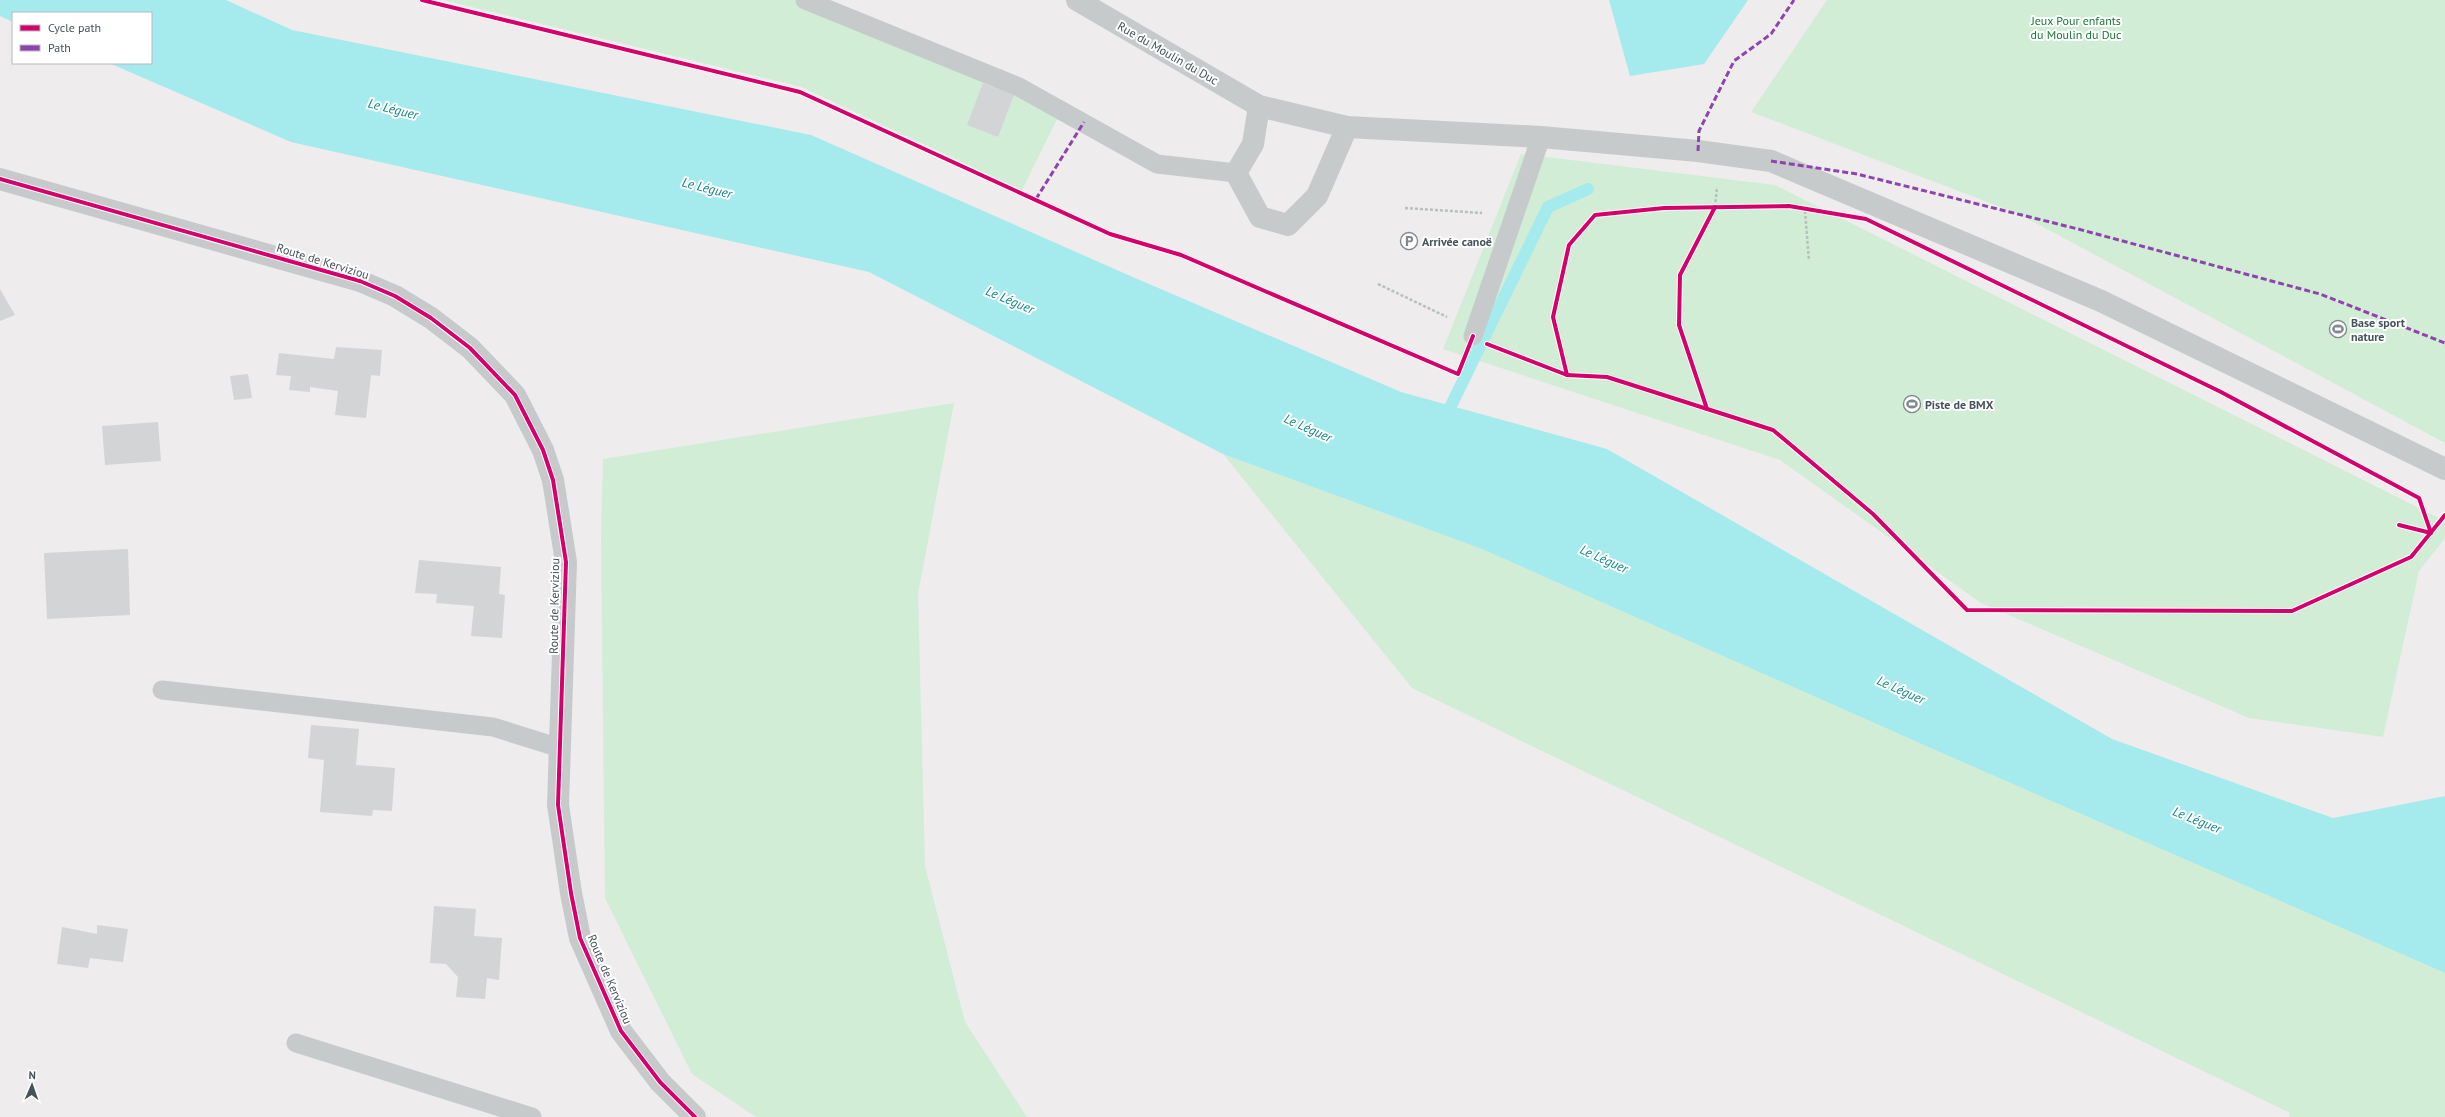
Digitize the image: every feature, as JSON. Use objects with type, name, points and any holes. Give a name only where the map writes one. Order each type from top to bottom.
[{"type":"street","name":"Rue du Moulin du Duc","points":[[1077,0],[1259,106],[1347,127],[1541,138],[1698,151],[1771,161],[2101,301],[2445,469]]},
{"type":"street","points":[[1259,106],[1253,144],[1236,173],[1260,217],[1288,225],[1317,196],[1347,127]]},
{"type":"street","name":"Route de Kerviziou","points":[[0,179],[360,281],[395,296],[413,307],[470,348],[515,395],[538,437],[553,480],[566,562],[558,805],[571,893],[580,938],[621,1031],[660,1082],[694,1117]]},
{"type":"lane","points":[[805,0],[1019,88],[1157,164],[1236,173]]},
{"type":"lane","points":[[1473,336],[1541,138]]},
{"type":"lane","points":[[162,690],[493,727],[560,748]]},
{"type":"lane","points":[[296,1043],[532,1117]]},
{"type":"path","points":[[1405,208],[1515,215]]},
{"type":"path","points":[[1805,208],[1809,261]]},
{"type":"path","points":[[1378,284],[1448,317],[1473,336]]},
{"type":"green space","points":[[443,0],[794,0],[980,77],[1059,115],[1022,190],[801,87]]},
{"type":"green space","name":"Base sport nature","points":[[1827,0],[2445,0],[2445,443],[2019,214],[1751,112]]},
{"type":"green space","name":"Piste de BMX","points":[[1521,154],[1775,185],[2445,521],[2445,538],[2419,571],[2383,737],[2249,718],[1981,603],[1780,460],[1443,349]]},
{"type":"green space","points":[[954,403],[918,594],[925,866],[965,1022],[1027,1117],[756,1117],[692,1074],[605,898],[601,538],[603,459]]},
{"type":"green space","points":[[1223,454],[1482,549],[1951,757],[2445,973],[2445,1117],[2289,1117],[2290,1113],[1412,688]]},
{"type":"water","name":"Le Léguer","points":[[0,0],[226,0],[292,30],[811,135],[1135,278],[1401,392],[1607,449],[2112,739],[2333,818],[2445,796],[2445,973],[1951,757],[1482,549],[1223,454],[869,272],[291,142],[111,64],[152,64],[152,12],[12,12],[12,22],[0,16]]},
{"type":"water","points":[[1609,0],[1748,0],[1704,64],[1630,76]]},
{"type":"building","points":[[983,83],[1014,95],[998,137],[967,125]]},
{"type":"building","points":[[0,289],[15,315],[0,321]]},
{"type":"building","points":[[336,347],[382,350],[380,376],[371,375],[366,418],[335,415],[338,391],[310,387],[310,392],[289,390],[291,376],[276,375],[279,353],[334,359]]},
{"type":"building","points":[[248,374],[252,398],[234,400],[230,376]]},
{"type":"building","points":[[158,422],[161,461],[105,465],[102,426]]},
{"type":"building","points":[[128,549],[130,615],[47,619],[44,553]]},
{"type":"building","points":[[419,560],[501,567],[499,594],[505,595],[502,638],[471,636],[474,606],[436,603],[437,594],[415,593]]},
{"type":"building","points":[[311,725],[359,729],[356,765],[395,768],[392,811],[373,810],[372,816],[320,812],[324,760],[308,758]]},
{"type":"building","points":[[434,906],[476,909],[474,936],[502,938],[499,980],[487,978],[485,999],[456,997],[458,977],[446,964],[430,963]]},
{"type":"building","points":[[97,925],[128,929],[123,962],[90,958],[88,968],[57,964],[62,927],[97,934]]},
{"type":"waterway","points":[[1444,420],[1548,207],[1588,189]]},
{"type":"marked path","points":[[1698,151],[1699,131],[1734,61],[1771,34],[1794,0]]},
{"type":"marked path","points":[[1036,199],[1084,122]]},
{"type":"marked path","points":[[1771,161],[1857,174],[2078,229],[2320,294],[2445,343]]},
{"type":"cycle path","points":[[422,0],[800,92],[1110,234],[1181,255],[1458,374],[1473,336]]},
{"type":"cycle path","points":[[0,179],[360,281],[395,296],[431,318],[470,348],[515,395],[543,450],[553,480],[566,562],[558,805],[571,893],[580,938],[621,1031],[660,1082],[695,1117]]},
{"type":"cycle path","points":[[1567,375],[1553,317],[1569,245],[1595,215],[1664,208],[1789,206],[1866,219],[2221,392],[2419,498],[2431,533],[2399,525]]},
{"type":"cycle path","points":[[1707,409],[1679,325],[1680,275],[1715,207]]},
{"type":"cycle path","points":[[1487,344],[1567,375],[1607,377],[1773,430],[1873,514],[1967,610],[2292,611],[2411,557],[2445,515]]},
{"type":"place","name":"Arrivée canoë","points":[[1409,241]]},
{"type":"place","name":"Base sport nature","points":[[2338,329]]},
{"type":"place","name":"Piste de BMX","points":[[1912,404]]},
{"type":"park label","name":"Jeux Pour enfants du Moulin du Duc","points":[[2076,27]]}]
